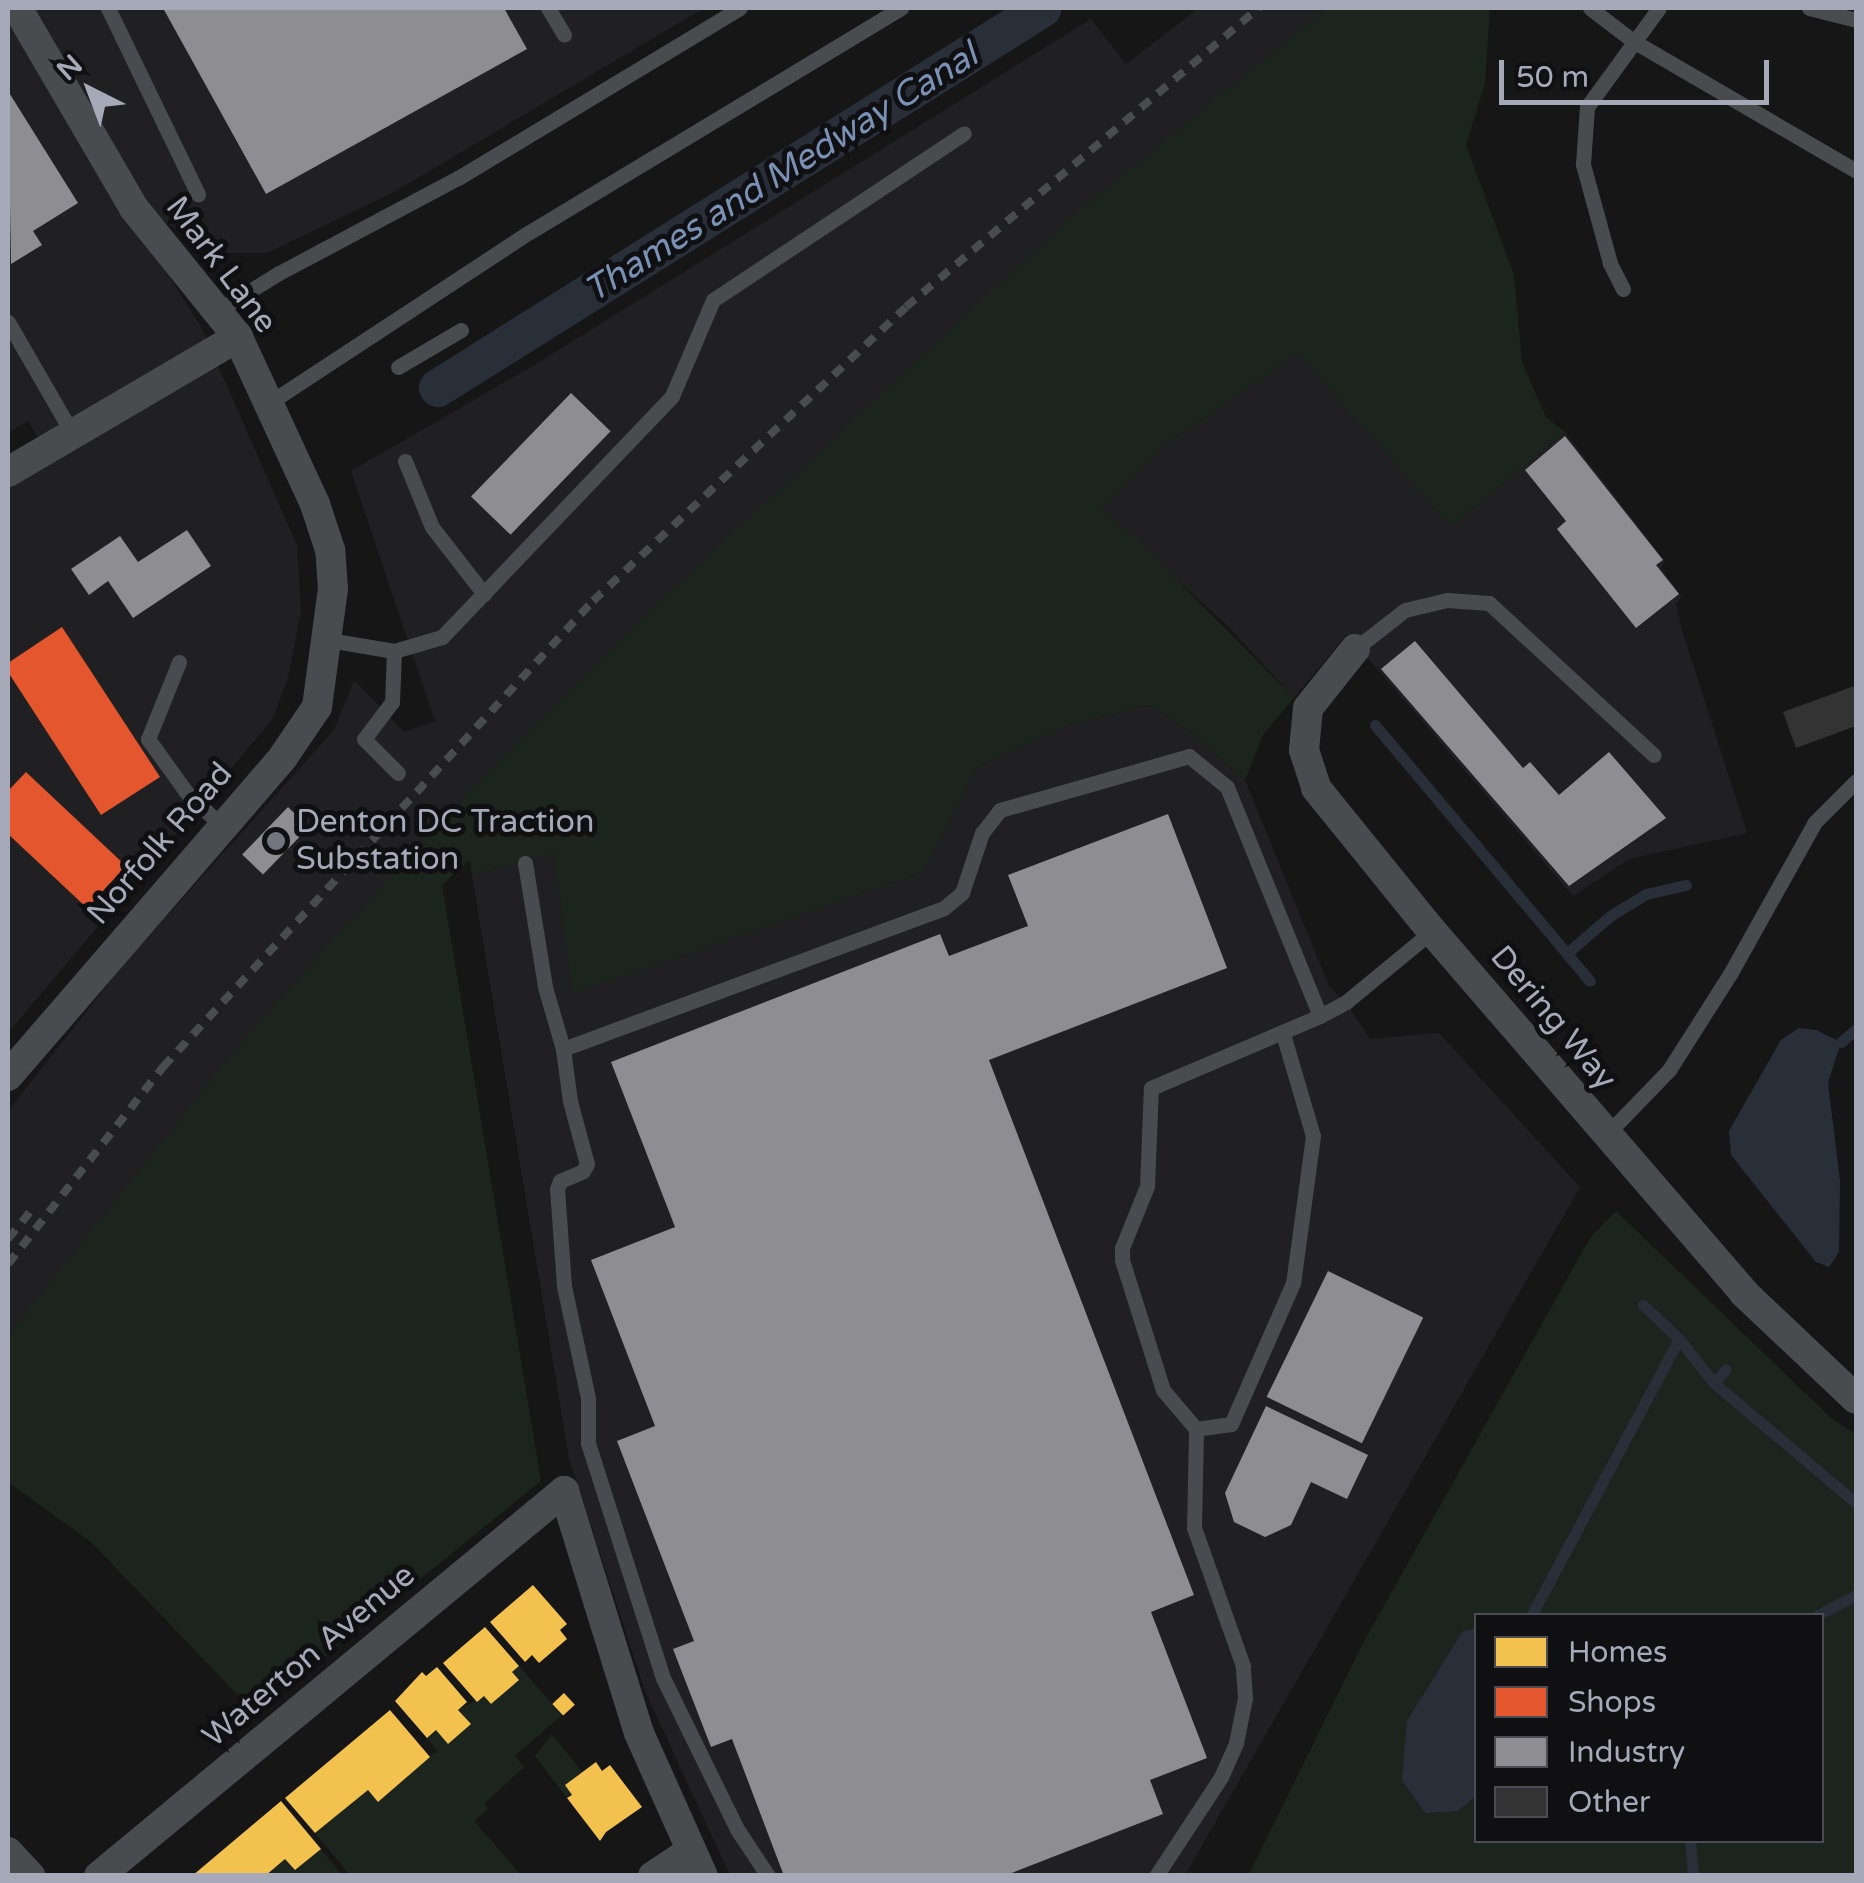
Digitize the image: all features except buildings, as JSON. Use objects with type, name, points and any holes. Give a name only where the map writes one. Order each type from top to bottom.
[{"type":"street","name":"Mark Lane","points":[[17,8],[134,208],[238,338],[326,536],[333,589],[329,640]]},
{"type":"street","points":[[8,472],[238,338]]},
{"type":"street","name":"Norfolk Road","points":[[8,1076],[283,758],[317,707],[329,640]]},
{"type":"street","name":"Dering Way","points":[[1355,650],[1320,686],[1308,708],[1303,735],[1307,765],[1328,806],[1744,1292],[1856,1399]]},
{"type":"street","name":"Waterton Avenue","points":[[100,1876],[564,1491],[639,1733],[697,1863]]},
{"type":"street","points":[[8,1852],[30,1876]]},
{"type":"street","points":[[654,1876],[697,1863]]},
{"type":"lane","points":[[108,8],[198,194]]},
{"type":"lane","points":[[548,8],[564,35]]},
{"type":"lane","points":[[218,310],[279,273],[458,178],[740,8]]},
{"type":"lane","points":[[269,403],[528,233],[901,8]]},
{"type":"lane","points":[[1590,8],[1632,40],[1856,170]]},
{"type":"lane","points":[[1622,289],[1610,263],[1583,164],[1587,106],[1659,8]]},
{"type":"lane","points":[[1809,8],[1856,20]]},
{"type":"lane","points":[[329,640],[394,651],[442,637],[672,396],[713,300],[964,133]]},
{"type":"lane","points":[[8,322],[72,433]]},
{"type":"lane","points":[[398,367],[462,330]]},
{"type":"lane","points":[[404,461],[432,527],[484,594]]},
{"type":"lane","points":[[1355,650],[1405,610],[1447,600],[1489,603],[1654,755]]},
{"type":"lane","points":[[394,651],[392,702],[364,740],[398,773]]},
{"type":"lane","points":[[179,662],[148,739],[187,793],[222,827]]},
{"type":"lane","points":[[563,1049],[944,908],[962,893],[982,833],[1000,810],[1189,756],[1227,786],[1320,1016]]},
{"type":"lane","points":[[1606,1135],[1669,1070],[1730,974],[1815,822],[1856,781]]},
{"type":"lane","points":[[525,863],[545,987],[563,1049],[570,1102],[587,1164],[584,1171],[560,1180],[558,1189],[564,1286],[588,1398],[588,1443],[606,1510],[673,1702],[737,1828],[768,1876]]},
{"type":"lane","points":[[1156,1876],[1221,1777],[1236,1743],[1245,1698],[1243,1666],[1194,1528],[1196,1429],[1164,1390],[1122,1260],[1122,1248],[1147,1186],[1148,1096],[1163,1080],[1283,1034],[1346,1002],[1432,931]]},
{"type":"lane","points":[[1196,1429],[1231,1424],[1293,1282],[1313,1136],[1283,1034]]},
{"type":"shaded area","points":[[29,8],[704,8],[394,192],[267,253],[217,253],[159,218]]},
{"type":"shaded area","points":[[1199,8],[1329,8],[544,739],[8,1372],[8,1111],[126,961],[334,730],[354,680],[404,732],[435,721],[351,471],[536,364],[1091,19],[1126,64]]},
{"type":"shaded area","points":[[1328,8],[1490,8],[1485,83],[1466,145],[1514,275],[1522,362],[1546,417],[1565,432],[1451,527],[1298,353],[1162,447],[1100,510],[1133,536],[1294,698],[1263,735],[1245,780],[1183,726],[1148,705],[1067,726],[976,767],[923,872],[573,993],[554,853],[472,875],[470,860],[442,885],[541,1481],[255,1713],[91,1542],[8,1482],[8,1336],[234,1051],[431,831],[657,604],[1069,219]]},
{"type":"shaded area","points":[[8,23],[200,325],[297,545],[301,612],[288,678],[272,720],[8,1033],[8,486],[50,459],[28,421],[8,433]]},
{"type":"shaded area","points":[[1299,352],[1451,527],[1565,432],[1665,561],[1661,568],[1682,597],[1676,604],[1682,630],[1747,833],[1629,859],[1573,896],[1347,634],[1294,698],[1227,625],[1099,510],[1162,447]]},
{"type":"shaded area","points":[[1148,705],[1183,726],[1245,780],[1329,986],[1346,1002],[1370,1039],[1439,1033],[1580,1187],[1185,1875],[730,1875],[645,1691],[569,1458],[472,875],[554,853],[574,992],[923,872],[976,767],[1067,726]]},
{"type":"shaded area","points":[[1799,1028],[1816,1030],[1841,1042],[1828,1083],[1840,1181],[1839,1252],[1829,1267],[1816,1262],[1731,1155],[1729,1131],[1781,1040]]},
{"type":"shaded area","points":[[1616,1211],[1830,1417],[1856,1435],[1856,1875],[1248,1876],[1362,1645],[1590,1238]]},
{"type":"shaded area","points":[[1474,1628],[1474,1798],[1458,1811],[1425,1813],[1402,1780],[1407,1721],[1463,1631]]},
{"type":"shaded area","points":[[519,1666],[562,1715],[515,1756],[524,1767],[485,1803],[488,1809],[474,1821],[521,1875],[350,1875],[315,1833],[368,1790],[378,1801],[437,1751],[427,1738],[436,1730],[448,1743],[470,1724],[458,1710],[484,1696],[491,1704],[519,1680],[512,1672]]},
{"type":"shaded area","points":[[552,1734],[582,1772],[565,1785],[572,1795],[567,1798],[535,1756]]},
{"type":"shaded area","points":[[321,1849],[342,1875],[265,1876],[285,1859],[295,1870]]},
{"type":"waterway","name":"Thames and Medway Canal","points":[[438,388],[1043,8]]},
{"type":"waterway","points":[[1375,725],[1590,981]]},
{"type":"waterway","points":[[1567,953],[1610,916],[1646,894],[1686,885]]},
{"type":"waterway","points":[[1841,1042],[1856,1029]]},
{"type":"waterway","points":[[1643,1305],[1679,1339],[1714,1383],[1856,1503]]},
{"type":"waterway","points":[[1533,1613],[1679,1339]]},
{"type":"waterway","points":[[1714,1383],[1726,1369]]},
{"type":"waterway","points":[[1822,1613],[1856,1595]]},
{"type":"waterway","points":[[1690,1843],[1693,1876]]},
{"type":"railway","points":[[8,1264],[163,1067],[593,601],[906,307],[1259,8]]},
{"type":"railway","points":[[8,1239],[33,1208]]},
{"type":"place","name":"Denton DC Traction Substation","points":[[276,841]]}]
